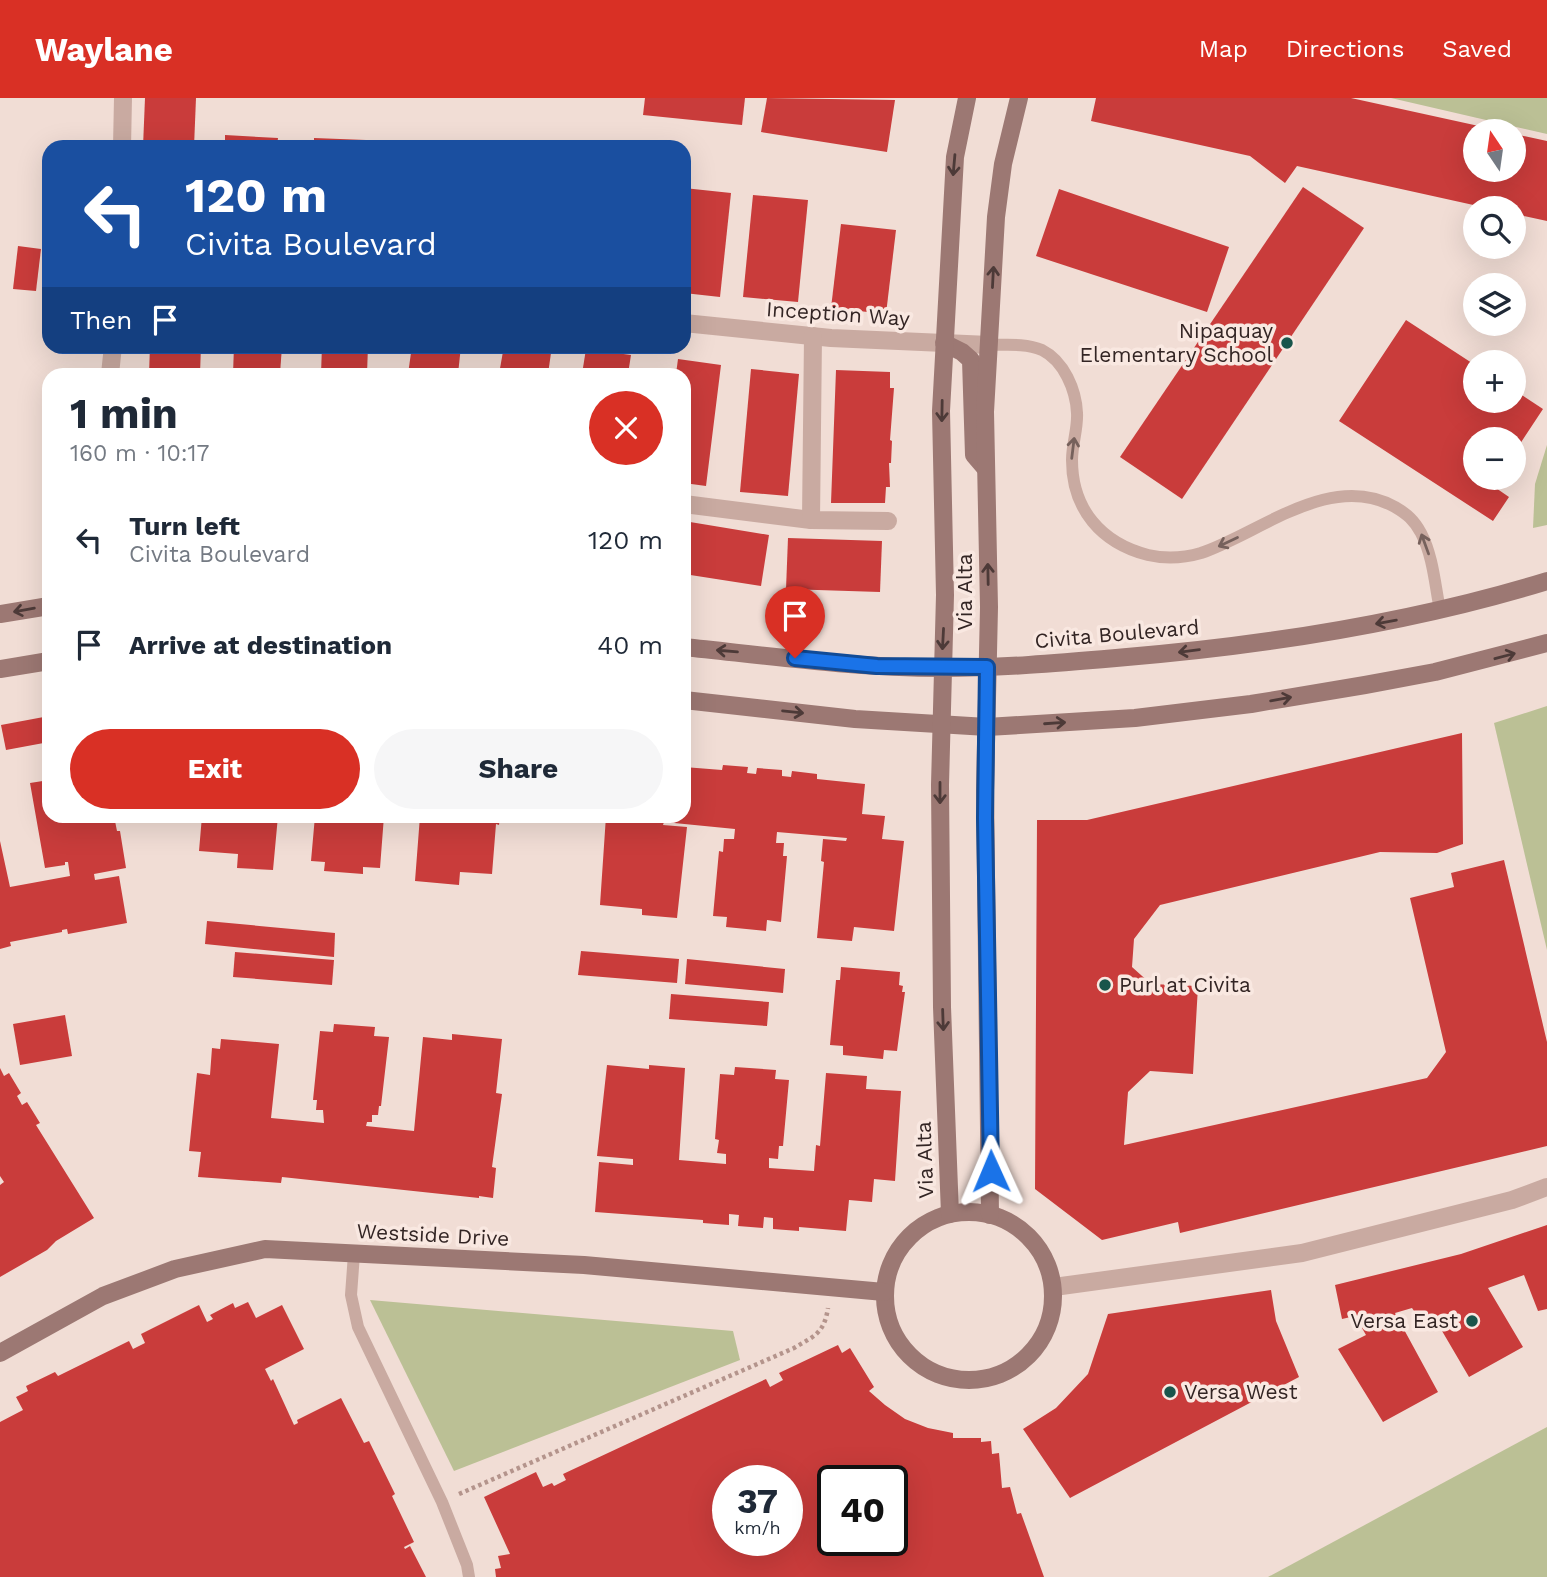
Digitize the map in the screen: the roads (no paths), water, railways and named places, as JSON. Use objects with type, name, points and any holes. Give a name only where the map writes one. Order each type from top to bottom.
[{"type":"street","points":[[122,98],[122,140]]},
{"type":"street","name":"Via Alta","points":[[950,1214],[942,1007],[941,725],[945,595],[941,411],[955,157],[967,98]]},
{"type":"street","name":"Via Alta","points":[[990,1214],[985,804],[989,601],[985,412],[996,218],[1003,164],[1019,98]]},
{"type":"street","name":"Inception Way","points":[[691,324],[813,336],[989,345]]},
{"type":"street","points":[[811,520],[813,336]]},
{"type":"street","points":[[944,343],[971,360],[974,455],[986,469]]},
{"type":"street","points":[[691,505],[811,520],[888,521]]},
{"type":"street","name":"Civita Boulevard","points":[[691,648],[877,666],[942,668],[1160,655],[1279,641],[1440,610],[1547,581]]},
{"type":"street","points":[[0,614],[42,607]]},
{"type":"street","points":[[691,702],[855,719],[987,727],[1135,718],[1251,704],[1435,672],[1547,643]]},
{"type":"street","points":[[0,670],[42,662]]},
{"type":"street","points":[[1054,1287],[1302,1253],[1512,1199],[1547,1187]]},
{"type":"street","points":[[950,1214],[990,1214],[1014,1224],[1033,1241],[1047,1262],[1054,1287],[1052,1315],[1041,1341],[1023,1362],[998,1376],[971,1381],[943,1377],[919,1365],[899,1345],[887,1320],[884,1292],[890,1266],[904,1242],[925,1225],[950,1214]]},
{"type":"street","name":"Westside Drive","points":[[0,1353],[103,1296],[174,1269],[265,1249],[584,1265],[884,1292]]},
{"type":"lane","points":[[989,345],[1018,345],[1041,350],[1055,360],[1066,374],[1073,391],[1077,414],[1072,458],[1073,482],[1079,502],[1093,523],[1128,550],[1174,558],[1198,554],[1315,502],[1352,496],[1383,500],[1409,515],[1419,530],[1427,546],[1440,610]]},
{"type":"lane","points":[[354,1254],[352,1295],[358,1327],[442,1502],[467,1565],[469,1577]]},
{"type":"place","name":"Nipaquay Elementary School","points":[[1287,343]]},
{"type":"place","name":"Purl at Civita","points":[[1105,985]]},
{"type":"place","name":"Versa East","points":[[1472,1321]]},
{"type":"place","name":"Versa West","points":[[1170,1392]]}]
